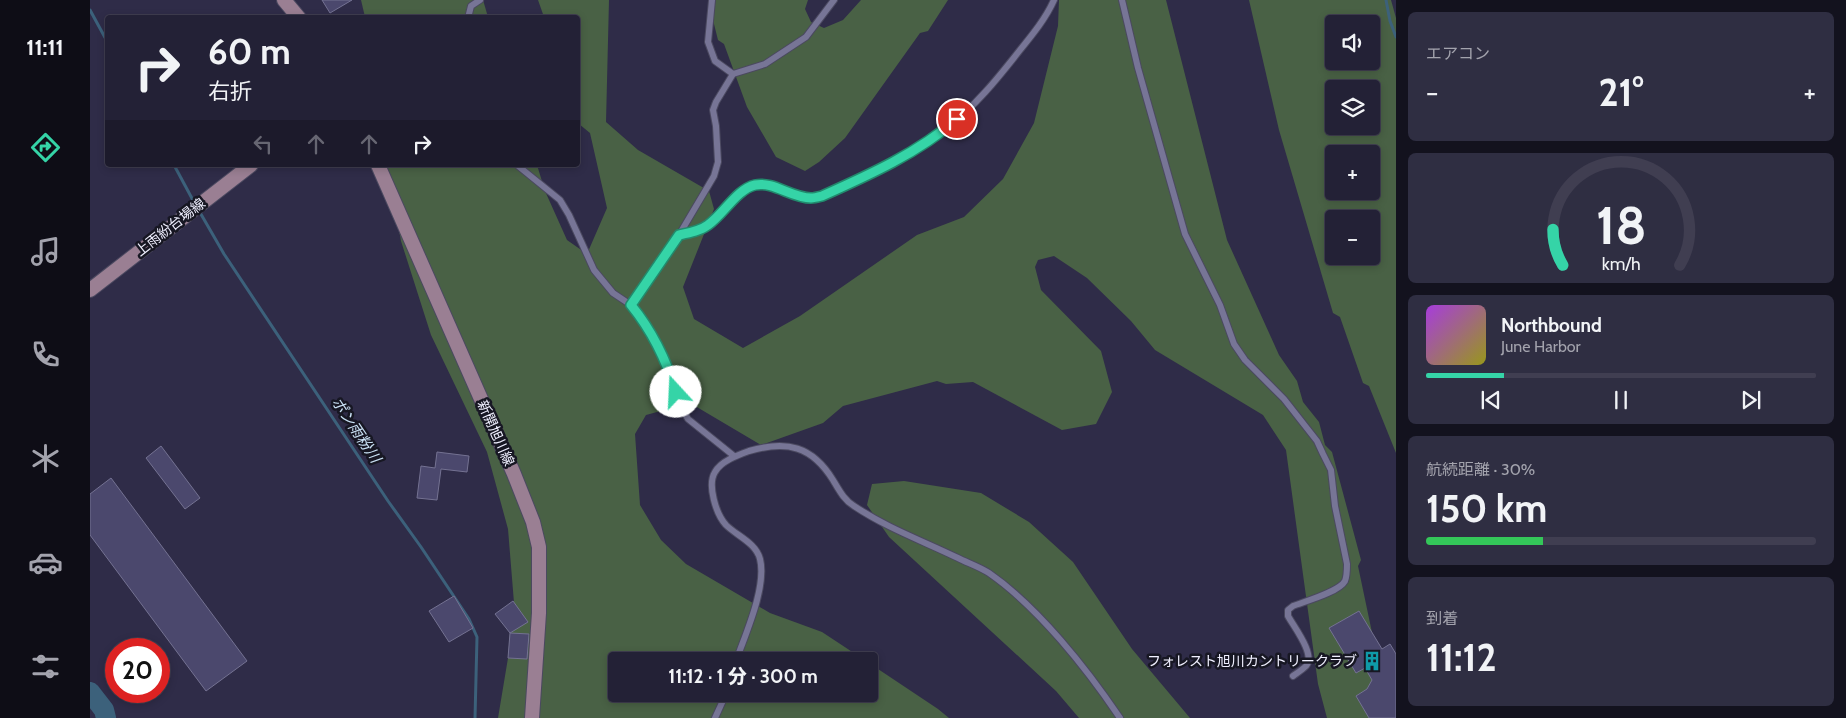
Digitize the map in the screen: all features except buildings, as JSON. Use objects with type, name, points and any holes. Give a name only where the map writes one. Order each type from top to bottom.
[{"type":"main road","points":[[284,0],[296,15]]},
{"type":"main road","name":"上雨紛台場線","points":[[90,290],[248,167]]},
{"type":"main road","name":"新開旭川線","points":[[379,167],[514,474],[533,522],[540,546],[532,718]]},
{"type":"lane","points":[[469,15],[471,6],[480,0]]},
{"type":"lane","points":[[712,0],[708,42],[715,61],[733,74]]},
{"type":"lane","points":[[631,305],[679,235],[714,176],[718,162],[713,110],[733,74],[764,64],[806,38],[834,0]]},
{"type":"lane","points":[[679,235],[695,232],[708,225],[738,196],[756,184],[771,186],[797,196],[811,198],[822,196],[870,174],[920,146],[946,128],[968,109],[1004,70],[1046,16],[1054,0]]},
{"type":"lane","points":[[1122,0],[1138,68],[1185,234],[1220,305],[1234,344],[1245,360],[1284,399],[1317,441],[1331,470],[1335,506],[1347,564],[1347,574],[1344,582],[1332,591],[1293,606],[1288,610],[1288,616],[1308,651],[1309,658],[1307,665],[1293,676]]},
{"type":"lane","points":[[520,167],[560,200],[569,215],[594,270],[613,293],[631,305],[646,324],[671,375],[682,410],[688,419],[734,456]]},
{"type":"lane","points":[[739,652],[760,592],[760,558],[748,541],[725,524],[713,498],[712,479],[715,470],[734,456],[766,446],[796,448],[807,451],[817,460],[840,493],[851,505],[885,525],[988,573],[1025,604],[1044,623],[1098,686],[1120,718]]},
{"type":"lane","points":[[715,718],[723,702]]},
{"type":"green space","points":[[361,0],[483,0],[487,15],[365,15]]},
{"type":"green space","points":[[538,0],[609,0],[606,122],[638,150],[709,191],[714,209],[683,287],[694,319],[743,348],[800,316],[917,235],[964,217],[1003,179],[1034,123],[1058,26],[1059,0],[1166,0],[1227,240],[1279,355],[1297,381],[1303,402],[1319,422],[1325,445],[1332,452],[1361,560],[1358,566],[1390,718],[1327,718],[1318,684],[1286,450],[1263,415],[1155,350],[1131,321],[1087,278],[1054,256],[1038,260],[1035,267],[1041,290],[1101,351],[1112,392],[1096,424],[1062,430],[973,382],[946,384],[937,381],[843,406],[823,423],[761,445],[690,403],[646,415],[635,434],[640,505],[661,540],[686,564],[770,613],[822,632],[852,652],[608,652],[608,702],[878,702],[878,669],[949,718],[498,718],[508,658],[510,633],[515,615],[508,529],[487,452],[431,335],[401,241],[387,167],[538,167],[545,191],[567,240],[587,254],[607,208],[590,133],[580,125],[580,15],[543,15]]},
{"type":"green space","points":[[708,0],[808,0],[805,9],[811,22],[824,28],[843,20],[861,0],[948,0],[928,31],[920,33],[845,138],[819,162],[805,171],[776,157],[747,107],[724,44],[718,40]]},
{"type":"green space","points":[[1249,0],[1391,0],[1396,18],[1396,453],[1369,386],[1363,383],[1340,317],[1333,313],[1279,130]]},
{"type":"green space","points":[[904,481],[981,493],[1029,522],[1073,562],[1132,649],[1190,718],[1079,718],[1056,691],[889,537],[867,505],[872,484]]},
{"type":"waterway","points":[[1386,0],[1390,21],[1396,37]]},
{"type":"waterway","name":"ポン雨粉川","points":[[90,10],[105,38]]},
{"type":"waterway","name":"ポン雨粉川","points":[[175,167],[195,204]]},
{"type":"waterway","name":"ポン雨粉川","points":[[198,209],[224,254],[469,619],[477,637],[475,718]]},
{"type":"waterway","points":[[90,692],[104,710],[106,718]]},
{"type":"place","name":"フォレスト旭川カントリークラブ","points":[[1372,661]]},
{"type":"route","points":[[676,392],[671,375],[655,339],[631,305],[679,235],[695,232],[708,225],[738,196],[756,184],[771,186],[797,196],[811,198],[822,196],[899,159],[957,119]]}]
